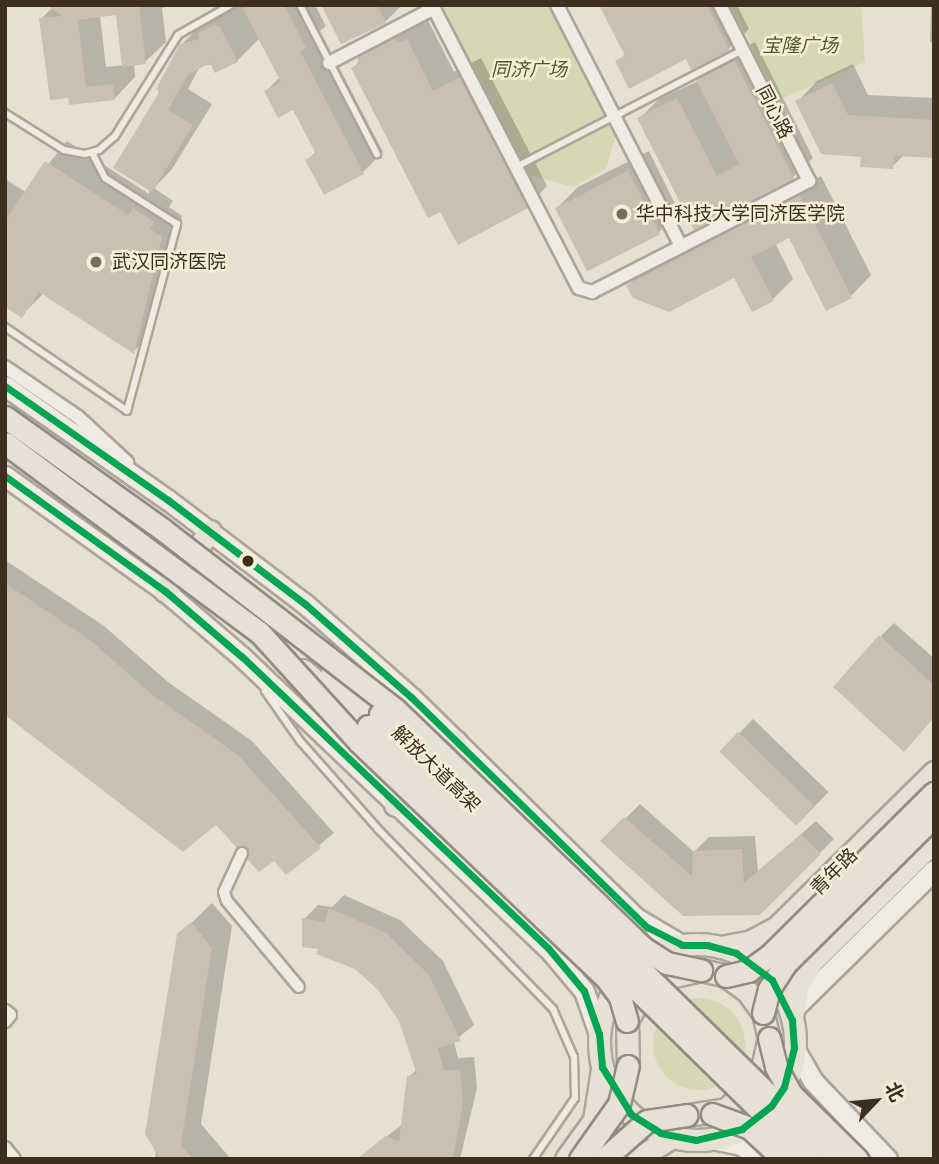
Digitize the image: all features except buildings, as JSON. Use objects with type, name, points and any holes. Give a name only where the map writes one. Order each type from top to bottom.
[{"type":"main road","points":[[5,386],[168,499],[305,604],[456,741],[636,918],[682,945]]},
{"type":"main road","name":"解放大道高架","points":[[5,417],[162,529],[284,628],[380,714],[834,1159]]},
{"type":"main road","name":"解放大道高架","points":[[5,443],[259,632],[368,726],[810,1159]]},
{"type":"main road","points":[[5,476],[165,591],[242,657],[576,978],[599,1034],[602,1067],[594,1120],[566,1159]]},
{"type":"main road","points":[[165,591],[210,531]]},
{"type":"main road","points":[[284,628],[395,709],[642,947],[667,963],[726,976],[747,991],[762,1013],[776,1067],[791,1094],[857,1159]]},
{"type":"main road","points":[[259,632],[359,742],[607,979],[620,997],[627,1021],[623,1093],[580,1159]]},
{"type":"main road","points":[[395,805],[456,741]]},
{"type":"main road","name":"青年路","points":[[720,947],[749,942],[777,927],[934,772]]},
{"type":"main road","points":[[726,976],[748,971],[769,956],[934,793]]},
{"type":"main road","points":[[762,1013],[781,968],[934,816]]},
{"type":"main road","points":[[710,1139],[742,1129],[771,1106],[783,1087],[794,1048],[792,1014],[798,984],[811,962],[934,841]]},
{"type":"main road","points":[[792,1014],[934,870]]},
{"type":"main road","points":[[599,1034],[608,1002],[627,973],[654,954],[682,945],[720,947],[756,964],[772,980],[792,1014]]},
{"type":"main road","points":[[627,1021],[650,987],[674,974],[701,970]]},
{"type":"main road","points":[[712,1114],[739,1102],[754,1086],[765,1067],[768,1038]]},
{"type":"main road","points":[[794,1048],[813,1081],[887,1159]]},
{"type":"main road","points":[[602,1067],[631,1114],[672,1137],[710,1139],[741,1145],[762,1159]]},
{"type":"main road","points":[[604,1159],[647,1121],[668,1114],[712,1114],[750,1128],[783,1159]]},
{"type":"main road","points":[[636,1159],[672,1137]]},
{"type":"street","points":[[330,62],[433,7],[579,288],[592,292],[681,247],[557,5]]},
{"type":"street","name":"同心路","points":[[681,247],[809,181],[720,5]]},
{"type":"street","points":[[5,367],[78,417],[168,499]]},
{"type":"street","points":[[242,853],[224,892],[227,901],[299,987]]},
{"type":"street","points":[[5,1011],[9,1015],[5,1021]]},
{"type":"street","points":[[5,1148],[14,1159]]},
{"type":"lane","points":[[300,5],[377,154]]},
{"type":"lane","points":[[5,113],[64,150],[92,153],[115,136],[178,35],[226,6]]},
{"type":"lane","points":[[516,167],[743,50]]},
{"type":"lane","points":[[5,327],[127,411],[177,224],[105,178],[92,153]]},
{"type":"lane","points":[[242,657],[300,741],[553,1009],[574,1057],[575,1098],[533,1159]]},
{"type":"green space","name":"同济广场","points":[[441,5],[550,5],[616,134],[606,169],[572,187],[529,175]]},
{"type":"green space","name":"宝隆广场","points":[[731,5],[861,5],[865,62],[779,100]]},
{"type":"green space","points":[[699,998],[717,1001],[732,1011],[742,1026],[745,1044],[742,1062],[732,1077],[717,1087],[699,1090],[681,1087],[666,1077],[656,1062],[653,1044],[656,1026],[666,1011],[681,1001]]},
{"type":"transit line","points":[[5,386],[168,500],[305,604],[411,697],[647,927],[682,945],[707,945],[736,953],[772,980],[792,1020],[794,1048],[784,1087],[771,1106],[742,1129],[696,1140],[661,1133],[631,1114],[602,1067],[599,1034],[584,991],[548,948],[242,657],[165,591],[5,476]]},
{"type":"place","name":"华中科技大学同济医学院","points":[[622,214]]},
{"type":"place","name":"武汉同济医院","points":[[96,262]]}]
